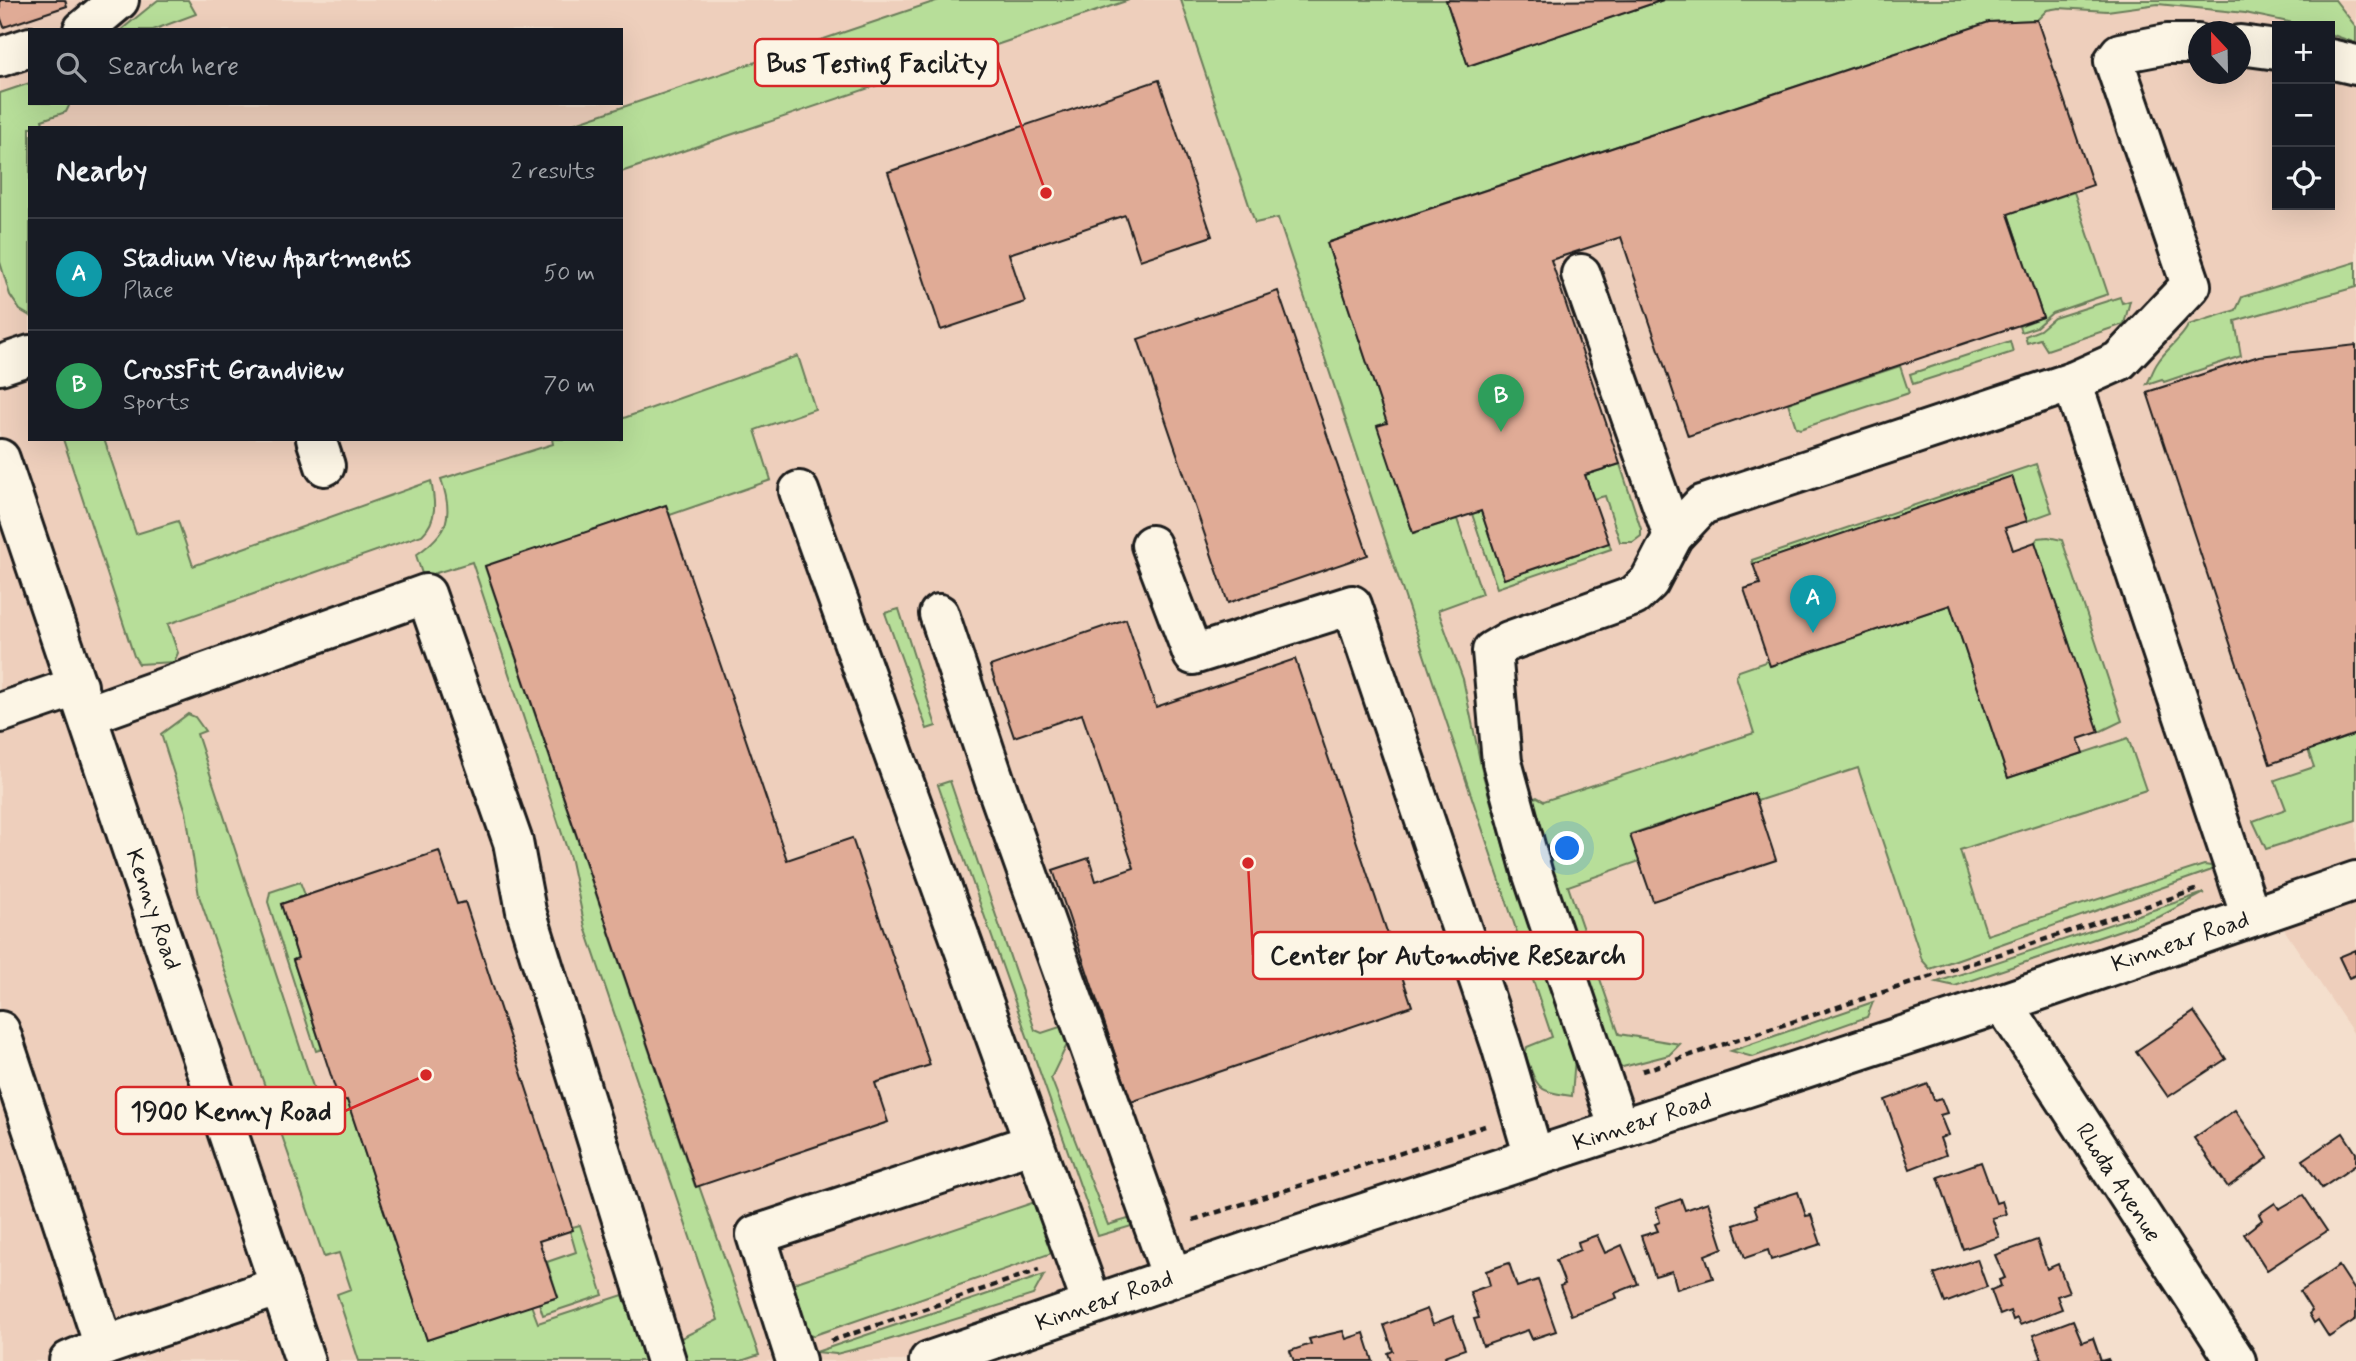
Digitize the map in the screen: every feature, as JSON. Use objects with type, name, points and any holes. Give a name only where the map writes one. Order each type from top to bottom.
[{"type":"street","points":[[85,28],[119,0]]},
{"type":"street","points":[[1619,1129],[1533,875],[1502,762],[1492,652],[1509,640],[1634,596],[1649,582],[1673,536],[1702,505],[2072,382],[2119,360],[2191,285],[2114,61],[2120,53],[2167,44],[2188,44]]},
{"type":"street","points":[[2251,46],[2272,49]]},
{"type":"street","points":[[0,57],[28,48]]},
{"type":"street","points":[[2335,60],[2356,65]]},
{"type":"street","points":[[1581,274],[1673,536]]},
{"type":"street","points":[[0,365],[28,356]]},
{"type":"street","points":[[2072,382],[2252,917]]},
{"type":"street","name":"Kenny Road","points":[[0,459],[305,1361]]},
{"type":"street","points":[[799,491],[1092,1304]]},
{"type":"street","points":[[1152,545],[1193,655],[1352,605],[1501,1045],[1534,1157]]},
{"type":"street","points":[[0,713],[83,700],[426,594],[513,842],[526,911],[666,1361]]},
{"type":"street","points":[[939,614],[996,785],[1172,1277]]},
{"type":"street","name":"Kinnear Road","points":[[939,1359],[1172,1277],[2003,1003],[2356,881]]},
{"type":"street","name":"Rhoda Avenue","points":[[2003,1003],[2236,1361]]},
{"type":"street","points":[[0,1031],[104,1346]]},
{"type":"street","points":[[796,1361],[756,1236],[1034,1143]]},
{"type":"street","points":[[69,1361],[104,1346],[280,1286]]},
{"type":"shaded area","points":[[0,0],[2356,0],[2356,1037],[2269,907],[902,1361],[0,1361]]},
{"type":"green space","points":[[158,0],[188,0],[196,14],[158,28],[123,28]]},
{"type":"green space","points":[[939,0],[1129,0],[623,171],[623,126],[567,126]]},
{"type":"green space","points":[[1181,0],[1446,0],[1468,66],[1663,0],[2335,0],[2356,27],[2356,43],[2335,36],[2335,21],[2284,21],[2245,13],[2158,4],[2107,11],[2059,8],[2047,10],[2037,20],[1989,22],[1327,243],[1387,423],[1378,426],[1413,533],[1457,519],[1482,594],[1438,610],[1463,679],[1483,775],[1511,872],[1575,1057],[1572,1096],[1541,1088],[1534,1078],[1526,1053],[1527,1047],[1552,1037],[1278,218],[1255,223]]},
{"type":"green space","points":[[28,84],[28,105],[69,106],[66,112],[42,120],[44,126],[28,126],[28,315],[20,310],[10,295],[0,262],[0,93]]},
{"type":"green space","points":[[2074,192],[2108,294],[2052,313],[2036,327],[2021,332],[2019,326],[2043,317],[2008,214]]},
{"type":"green space","points":[[2356,262],[2356,287],[2235,321],[2241,356],[2164,382],[2162,379],[2147,384],[2161,357],[2188,325],[2236,310],[2242,297]]},
{"type":"green space","points":[[2120,297],[2122,303],[2130,301],[2124,324],[2047,350],[2040,339],[2027,343],[2025,336],[2040,330],[2054,318]]},
{"type":"green space","points":[[2010,341],[2013,352],[1913,384],[1910,374]]},
{"type":"green space","points":[[798,356],[815,409],[755,430],[771,480],[670,515],[666,505],[485,567],[695,1186],[699,1186],[759,1355],[741,1361],[685,1361],[679,1343],[681,1338],[718,1320],[585,927],[571,861],[472,562],[423,577],[416,555],[436,539],[446,522],[447,503],[441,479],[553,444],[552,441],[623,441],[623,418]]},
{"type":"green space","points":[[1900,366],[1909,393],[1800,429],[1796,427],[1788,403]]},
{"type":"green space","points":[[64,441],[105,441],[136,534],[178,521],[193,566],[431,481],[433,517],[422,535],[168,624],[178,653],[174,662],[139,664],[134,656]]},
{"type":"green space","points":[[1620,464],[1641,529],[1641,536],[1633,542],[1620,542],[1605,496],[1593,499],[1585,475]]},
{"type":"green space","points":[[2036,464],[2052,512],[2027,521],[2011,477],[1753,564],[1752,560]]},
{"type":"green space","points":[[1481,511],[1504,579],[1609,543],[1611,549],[1497,588],[1472,514]]},
{"type":"green space","points":[[2038,538],[2062,540],[2122,721],[2099,732],[2035,542]]},
{"type":"green space","points":[[1950,605],[2008,778],[2128,738],[2146,790],[1960,850],[1987,935],[2204,865],[2211,866],[2212,870],[1930,969],[1922,960],[1858,768],[1757,801],[1754,793],[1631,834],[1640,861],[1568,886],[1619,1034],[1680,1044],[1669,1055],[1615,1069],[1528,805],[1531,799],[1537,797],[1544,801],[1754,733],[1736,676],[1739,671],[1768,661],[1771,666]]},
{"type":"green space","points":[[899,609],[936,726],[927,729],[885,613]]},
{"type":"green space","points":[[188,714],[195,717],[205,731],[197,734],[320,1108],[347,1100],[427,1340],[531,1305],[538,1323],[623,1295],[646,1361],[359,1361],[337,1294],[351,1289],[339,1253],[324,1257],[199,896],[186,812],[161,734]]},
{"type":"green space","points":[[2356,734],[2356,820],[2266,849],[2253,821],[2286,809],[2275,780],[2314,767],[2308,750]]},
{"type":"green space","points":[[950,781],[1035,1030],[1042,1033],[1075,1022],[1076,1026],[1051,1078],[1108,1225],[1128,1219],[1135,1225],[1098,1236],[938,785]]},
{"type":"green space","points":[[300,882],[305,895],[281,904],[298,958],[293,960],[322,1049],[316,1051],[268,902],[270,892]]},
{"type":"green space","points":[[2204,893],[2159,917],[1955,986],[1937,982]]},
{"type":"green space","points":[[1873,1002],[1867,1017],[1753,1057],[1731,1051]]},
{"type":"green space","points":[[1035,1202],[1052,1253],[809,1337],[791,1284]]},
{"type":"green space","points":[[580,1225],[603,1295],[543,1315],[539,1303],[558,1297],[547,1262],[576,1252],[570,1231],[572,1227]]},
{"type":"green space","points":[[1044,1275],[1033,1295],[872,1345],[836,1354],[816,1352]]},
{"type":"building","points":[[0,0],[65,0],[67,6],[4,27],[0,16]]},
{"type":"building","points":[[1446,0],[1503,1],[1663,0],[1468,66]]},
{"type":"building","points":[[2037,20],[2093,185],[2008,214],[2043,317],[1688,436],[1621,237],[1551,260],[1620,464],[1585,475],[1609,543],[1504,579],[1481,511],[1413,533],[1377,426],[1387,423],[1327,243],[1989,22]]},
{"type":"building","points":[[1159,80],[1212,236],[1140,260],[1125,215],[1009,254],[1025,302],[941,330],[888,172]]},
{"type":"building","points":[[1278,291],[1368,555],[1228,603],[1138,339]]},
{"type":"building","points":[[2356,345],[2356,734],[2270,764],[2147,392],[2259,356]]},
{"type":"building","points":[[2012,476],[2027,521],[2005,528],[2013,550],[2035,542],[2099,732],[2078,739],[2083,753],[2008,778],[1950,605],[1770,666],[1744,589],[1760,584],[1753,564]]},
{"type":"building","points":[[666,505],[787,860],[852,838],[930,1065],[875,1083],[888,1122],[696,1187],[485,566]]},
{"type":"building","points":[[1126,619],[1156,707],[1295,659],[1412,1006],[1131,1102],[1053,870],[1089,858],[1096,881],[1134,868],[1082,714],[1014,737],[990,666]]},
{"type":"building","points":[[1754,793],[1776,860],[1653,901],[1630,835]]},
{"type":"building","points":[[439,851],[457,904],[465,902],[573,1230],[539,1241],[558,1297],[427,1340],[347,1100],[340,1103],[293,960],[298,958],[281,904]]},
{"type":"building","points":[[2356,950],[2356,975],[2349,978],[2339,957]]},
{"type":"building","points":[[2194,1012],[2226,1059],[2168,1097],[2136,1051]]},
{"type":"building","points":[[1928,1084],[1934,1100],[1941,1098],[1947,1113],[1940,1115],[1948,1135],[1940,1138],[1946,1155],[1910,1169],[1885,1100]]},
{"type":"building","points":[[2235,1110],[2268,1158],[2228,1187],[2194,1138]]},
{"type":"building","points":[[2343,1133],[2356,1153],[2356,1165],[2322,1188],[2303,1160]]},
{"type":"building","points":[[1981,1162],[1996,1203],[2002,1201],[2006,1214],[1992,1218],[1999,1237],[1963,1249],[1938,1177]]},
{"type":"building","points":[[1798,1192],[1806,1216],[1811,1215],[1821,1244],[1771,1260],[1768,1250],[1745,1258],[1734,1225],[1758,1217],[1754,1206]]},
{"type":"building","points":[[2303,1195],[2327,1231],[2267,1270],[2244,1234],[2262,1220],[2259,1214],[2275,1203],[2279,1209]]},
{"type":"building","points":[[1681,1199],[1685,1210],[1708,1202],[1723,1248],[1705,1255],[1713,1278],[1677,1289],[1672,1271],[1655,1276],[1641,1236],[1658,1231],[1655,1224],[1660,1222],[1656,1208]]},
{"type":"building","points":[[1597,1235],[1605,1253],[1622,1245],[1638,1284],[1615,1293],[1617,1298],[1571,1315],[1560,1286],[1565,1284],[1556,1260],[1580,1250],[1578,1242]]},
{"type":"building","points":[[2037,1240],[2047,1269],[2058,1264],[2069,1292],[2057,1296],[2062,1309],[2020,1325],[2017,1318],[2013,1320],[2010,1311],[2000,1315],[1991,1290],[2001,1286],[1999,1280],[2005,1278],[1995,1255]]},
{"type":"building","points":[[1977,1259],[1987,1287],[1945,1303],[1934,1274]]},
{"type":"building","points":[[1509,1263],[1517,1287],[1538,1280],[1556,1331],[1532,1339],[1528,1330],[1483,1346],[1474,1319],[1479,1318],[1470,1292],[1490,1285],[1486,1271]]},
{"type":"building","points":[[2339,1266],[2356,1292],[2356,1319],[2329,1337],[2318,1320],[2314,1323],[2309,1314],[2312,1311],[2300,1292]]},
{"type":"building","points":[[1427,1309],[1433,1324],[1453,1316],[1465,1349],[1445,1356],[1447,1361],[1391,1361],[1388,1353],[1393,1351],[1384,1325]]},
{"type":"building","points":[[2073,1320],[2082,1342],[2093,1338],[2101,1361],[2034,1361],[2042,1359],[2033,1335]]},
{"type":"building","points":[[1343,1331],[1346,1339],[1364,1333],[1373,1361],[1294,1361],[1290,1351],[1311,1344],[1309,1339]]},
{"type":"place","name":"Bus Testing Facility","points":[[1046,193]]},
{"type":"place","name":"CrossFit Grandview","points":[[1501,432]]},
{"type":"place","name":"Stadium View Apartments","points":[[1813,633]]},
{"type":"place","name":"Center for Automotive Research","points":[[1248,863]]},
{"type":"place","name":"1900 Kenny Road","points":[[426,1075]]}]
